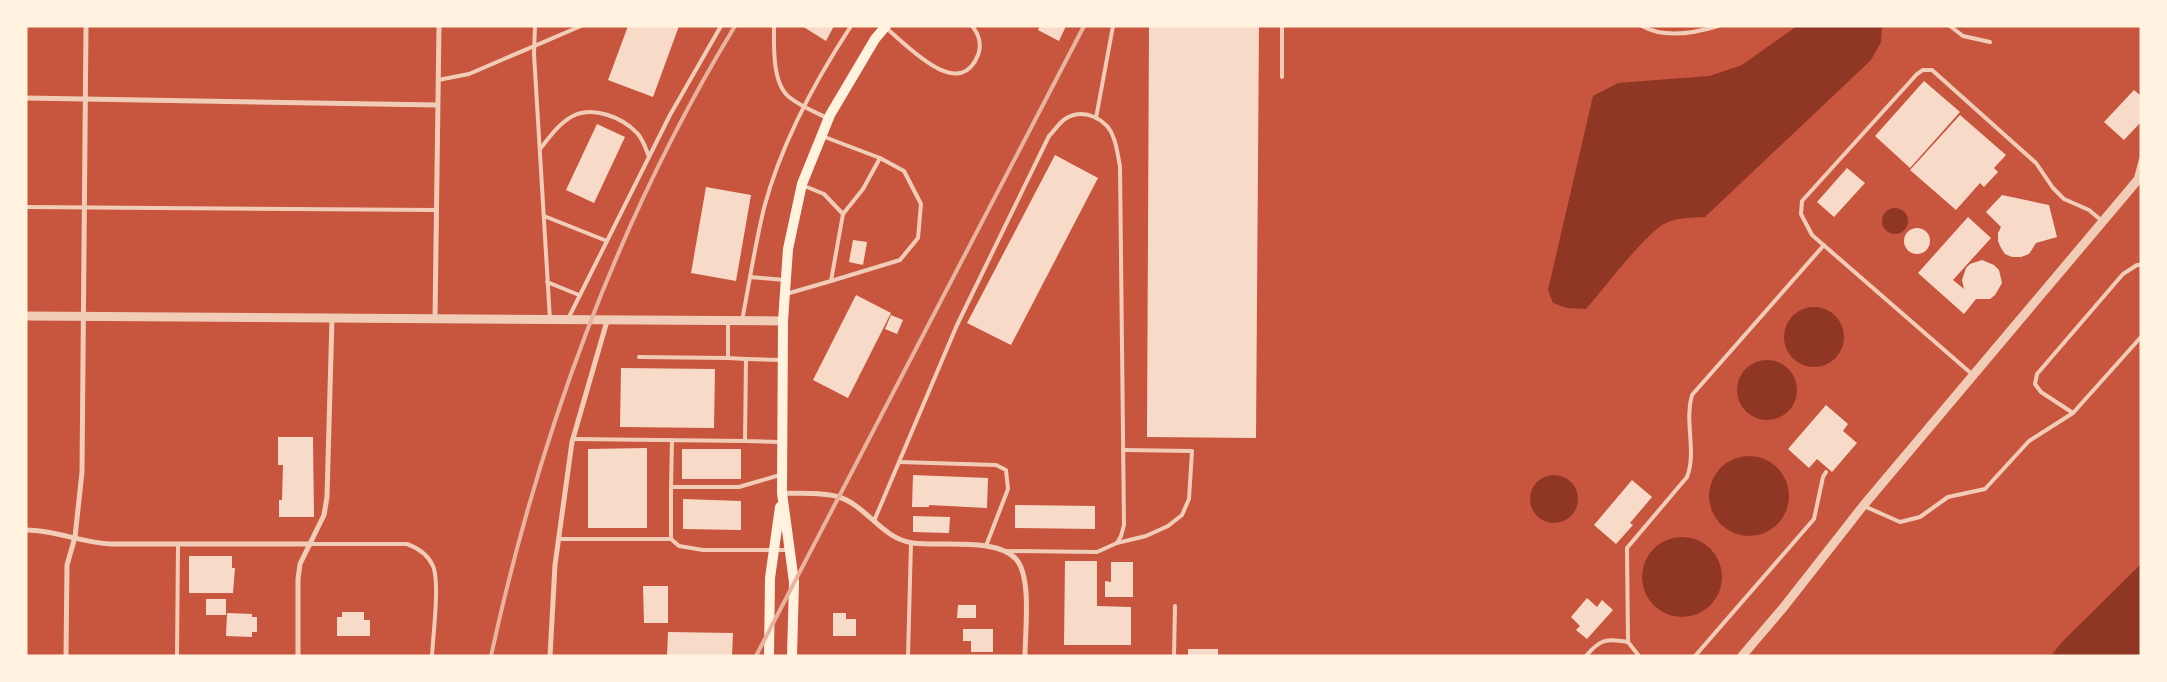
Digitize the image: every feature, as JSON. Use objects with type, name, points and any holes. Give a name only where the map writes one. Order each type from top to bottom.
[{"type":"main road","points":[[769,656],[770,578],[782,493],[784,295],[794,217],[802,184],[828,119],[862,61],[885,27]]},
{"type":"main road","points":[[782,493],[794,582],[792,656]]},
{"type":"street","points":[[66,656],[67,565],[75,537],[82,472],[86,26]]},
{"type":"street","points":[[435,319],[439,26]]},
{"type":"street","points":[[26,98],[438,105]]},
{"type":"street","points":[[1742,656],[1784,608],[1863,506],[2138,179]]},
{"type":"street","points":[[26,316],[783,321]]},
{"type":"street","points":[[298,656],[299,575],[303,557],[311,544],[326,508],[332,318]]},
{"type":"street","points":[[550,656],[559,539],[572,439],[607,321]]},
{"type":"street","points":[[782,493],[839,497],[852,504],[888,533],[911,543],[986,546],[1006,551],[1017,560],[1026,585],[1024,656]]},
{"type":"street","points":[[26,530],[60,533],[97,544],[311,544]]},
{"type":"lane","points":[[534,26],[550,320]]},
{"type":"lane","points":[[438,80],[469,74],[581,26]]},
{"type":"lane","points":[[567,320],[670,115],[721,26]]},
{"type":"lane","points":[[774,26],[774,54],[778,77],[788,96],[828,119]]},
{"type":"lane","points":[[742,321],[764,208],[780,160],[805,106],[836,49],[852,26]]},
{"type":"lane","points":[[885,27],[938,71],[950,74],[963,72],[973,65],[980,44],[976,30],[972,26]]},
{"type":"lane","points":[[1096,118],[1113,26]]},
{"type":"lane","points":[[1282,26],[1282,77]]},
{"type":"lane","points":[[1642,26],[1649,30],[1676,34],[1696,33],[1718,26]]},
{"type":"lane","points":[[1950,26],[1963,36],[1990,42]]},
{"type":"lane","points":[[1973,375],[1812,235],[1801,214],[1802,201],[1917,74],[1924,70],[1932,70],[2027,154],[2036,163],[2053,188],[2064,199],[2089,210],[2102,221]]},
{"type":"lane","points":[[540,149],[556,129],[572,116],[589,112],[606,115],[626,123],[638,134],[649,157]]},
{"type":"lane","points":[[874,521],[957,325],[1049,136],[1064,119],[1079,114],[1096,118],[1106,123],[1114,138],[1120,166],[1124,525],[1117,543]]},
{"type":"lane","points":[[784,295],[900,260],[918,238],[921,204],[904,171],[880,158],[821,136]]},
{"type":"lane","points":[[831,280],[842,214],[863,189],[880,158]]},
{"type":"lane","points":[[2138,179],[2141,159]]},
{"type":"lane","points":[[802,184],[824,194],[842,214]]},
{"type":"lane","points":[[26,207],[436,210]]},
{"type":"lane","points":[[544,216],[607,241]]},
{"type":"lane","points":[[1639,656],[1628,642],[1627,548],[1687,477],[1690,467],[1688,421],[1692,395],[1824,245]]},
{"type":"lane","points":[[2073,413],[2041,392],[2035,384],[2037,374],[2123,274],[2137,265],[2141,265]]},
{"type":"lane","points":[[750,277],[785,280]]},
{"type":"lane","points":[[547,282],[579,295]]},
{"type":"lane","points":[[728,321],[728,358]]},
{"type":"lane","points":[[1863,506],[1900,522],[1920,517],[1948,498],[1985,489],[2030,441],[2073,413],[2141,337]]},
{"type":"lane","points":[[639,357],[782,360]]},
{"type":"lane","points":[[745,441],[746,359]]},
{"type":"lane","points":[[572,439],[782,442]]},
{"type":"lane","points":[[671,539],[672,440]]},
{"type":"lane","points":[[1006,551],[1098,552],[1117,543],[1146,536],[1168,526],[1182,515],[1189,499],[1192,477],[1192,451],[1123,450]]},
{"type":"lane","points":[[899,462],[996,465],[1006,470],[1008,489],[986,546]]},
{"type":"lane","points":[[1695,656],[1814,519],[1823,477],[1826,472]]},
{"type":"lane","points":[[672,487],[739,487],[782,474]]},
{"type":"lane","points":[[559,539],[671,539],[679,546],[704,550],[790,550]]},
{"type":"lane","points":[[908,656],[911,543]]},
{"type":"lane","points":[[311,544],[407,544],[416,547],[425,555],[434,567],[432,656]]},
{"type":"lane","points":[[177,656],[178,545]]},
{"type":"lane","points":[[1174,656],[1175,606]]},
{"type":"lane","points":[[1586,656],[1601,642],[1611,639],[1628,642]]},
{"type":"shaded area","points":[[1797,26],[1882,26],[1881,42],[1871,60],[1705,217],[1675,220],[1657,229],[1636,249],[1586,309],[1567,308],[1553,303],[1548,290],[1593,96],[1618,83],[1709,76],[1742,65]]},
{"type":"shaded area","points":[[1895,208],[1904,212],[1908,221],[1904,230],[1895,234],[1886,230],[1882,221],[1886,212]]},
{"type":"shaded area","points":[[1808,307],[1820,307],[1836,315],[1842,325],[1844,337],[1842,349],[1836,359],[1820,367],[1808,367],[1792,359],[1784,343],[1784,331],[1792,315]]},
{"type":"shaded area","points":[[1761,360],[1773,360],[1784,365],[1792,373],[1797,384],[1795,402],[1784,415],[1773,420],[1761,420],[1750,415],[1742,407],[1737,396],[1737,384],[1742,373],[1750,365]]},
{"type":"shaded area","points":[[1749,456],[1764,459],[1777,468],[1786,481],[1789,496],[1786,511],[1777,524],[1764,533],[1749,536],[1734,533],[1721,524],[1712,511],[1709,496],[1712,481],[1721,468],[1734,459]]},
{"type":"shaded area","points":[[1554,475],[1563,477],[1571,482],[1576,490],[1578,499],[1576,508],[1571,516],[1563,521],[1554,523],[1545,521],[1537,516],[1532,508],[1530,499],[1532,490],[1537,482],[1545,477]]},
{"type":"shaded area","points":[[1682,537],[1697,540],[1710,549],[1719,562],[1722,577],[1719,592],[1710,605],[1697,614],[1682,617],[1667,614],[1654,605],[1645,592],[1642,577],[1645,562],[1654,549],[1667,540]]},
{"type":"shaded area","points":[[2141,564],[2141,656],[2051,656],[2061,643]]},
{"type":"building","points":[[628,26],[679,26],[653,97],[608,80]]},
{"type":"building","points":[[802,26],[834,26],[826,41]]},
{"type":"building","points":[[1040,26],[1066,26],[1059,41],[1038,30]]},
{"type":"building","points":[[1149,26],[1259,26],[1256,438],[1147,437]]},
{"type":"building","points":[[1924,81],[1960,112],[1910,168],[1875,136]]},
{"type":"building","points":[[2134,90],[2141,96],[2141,122],[2124,140],[2104,122]]},
{"type":"building","points":[[1960,115],[2006,155],[1994,168],[1998,172],[1984,187],[1980,183],[1956,210],[1910,170]]},
{"type":"building","points":[[597,124],[625,137],[594,203],[566,190]]},
{"type":"building","points":[[1055,155],[1098,178],[1011,345],[967,323]]},
{"type":"building","points":[[1847,168],[1865,183],[1834,217],[1817,202]]},
{"type":"building","points":[[706,187],[751,195],[736,281],[691,273]]},
{"type":"building","points":[[2002,195],[2049,205],[2057,237],[2036,243],[2029,254],[2021,257],[2012,257],[2005,254],[1998,241],[1998,233],[2001,227],[1986,212]]},
{"type":"building","points":[[1968,217],[1991,238],[1953,280],[1964,289],[1962,280],[1966,268],[1970,264],[1982,260],[1994,265],[1999,270],[2002,283],[1995,295],[1990,299],[1976,299],[1964,314],[1918,273]]},
{"type":"building","points":[[1917,228],[1926,232],[1930,241],[1926,250],[1917,254],[1908,250],[1904,241],[1908,232]]},
{"type":"building","points":[[853,240],[867,242],[863,265],[849,262]]},
{"type":"building","points":[[856,295],[891,313],[848,398],[813,380]]},
{"type":"building","points":[[891,315],[903,320],[897,334],[885,329]]},
{"type":"building","points":[[621,368],[715,369],[714,428],[620,427]]},
{"type":"building","points":[[1826,405],[1848,424],[1843,431],[1857,443],[1832,472],[1817,459],[1809,468],[1788,449]]},
{"type":"building","points":[[278,437],[313,437],[314,517],[279,517],[279,500],[282,500],[283,465],[278,465]]},
{"type":"building","points":[[647,448],[647,528],[588,528],[588,449]]},
{"type":"building","points":[[682,449],[741,449],[741,479],[682,479]]},
{"type":"building","points":[[913,475],[988,478],[987,508],[929,505],[929,507],[912,507]]},
{"type":"building","points":[[1632,480],[1652,497],[1630,523],[1633,525],[1616,544],[1594,525]]},
{"type":"building","points":[[683,499],[741,501],[741,530],[683,529]]},
{"type":"building","points":[[1015,505],[1095,506],[1095,529],[1015,528]]},
{"type":"building","points":[[913,516],[950,517],[949,533],[913,532]]},
{"type":"building","points":[[189,556],[232,556],[232,568],[235,568],[233,593],[189,593]]},
{"type":"building","points":[[1065,561],[1097,561],[1097,606],[1131,607],[1131,645],[1064,645]]},
{"type":"building","points":[[1111,562],[1133,562],[1133,597],[1105,597],[1105,581],[1111,582]]},
{"type":"building","points":[[643,586],[668,586],[668,623],[644,623]]},
{"type":"building","points":[[1587,598],[1597,607],[1602,600],[1613,610],[1587,639],[1576,630],[1580,626],[1571,617]]},
{"type":"building","points":[[206,599],[226,599],[226,615],[206,615]]},
{"type":"building","points":[[958,605],[976,605],[976,618],[957,618]]},
{"type":"building","points":[[342,612],[364,612],[364,620],[370,620],[370,636],[337,636],[337,617],[342,617]]},
{"type":"building","points":[[227,613],[252,614],[252,617],[257,617],[257,632],[252,632],[252,637],[226,636]]},
{"type":"building","points":[[833,613],[846,613],[846,619],[856,619],[856,636],[833,636]]},
{"type":"building","points":[[963,629],[993,629],[993,652],[971,652],[971,641],[963,641]]},
{"type":"building","points":[[668,632],[733,633],[732,656],[667,656]]},
{"type":"building","points":[[1188,649],[1218,649],[1218,656],[1188,656]]},
{"type":"railway","points":[[491,656],[510,574],[533,492],[558,411],[587,331],[619,252],[654,174],[693,99],[735,26]]},
{"type":"railway","points":[[756,656],[1084,26]]}]
